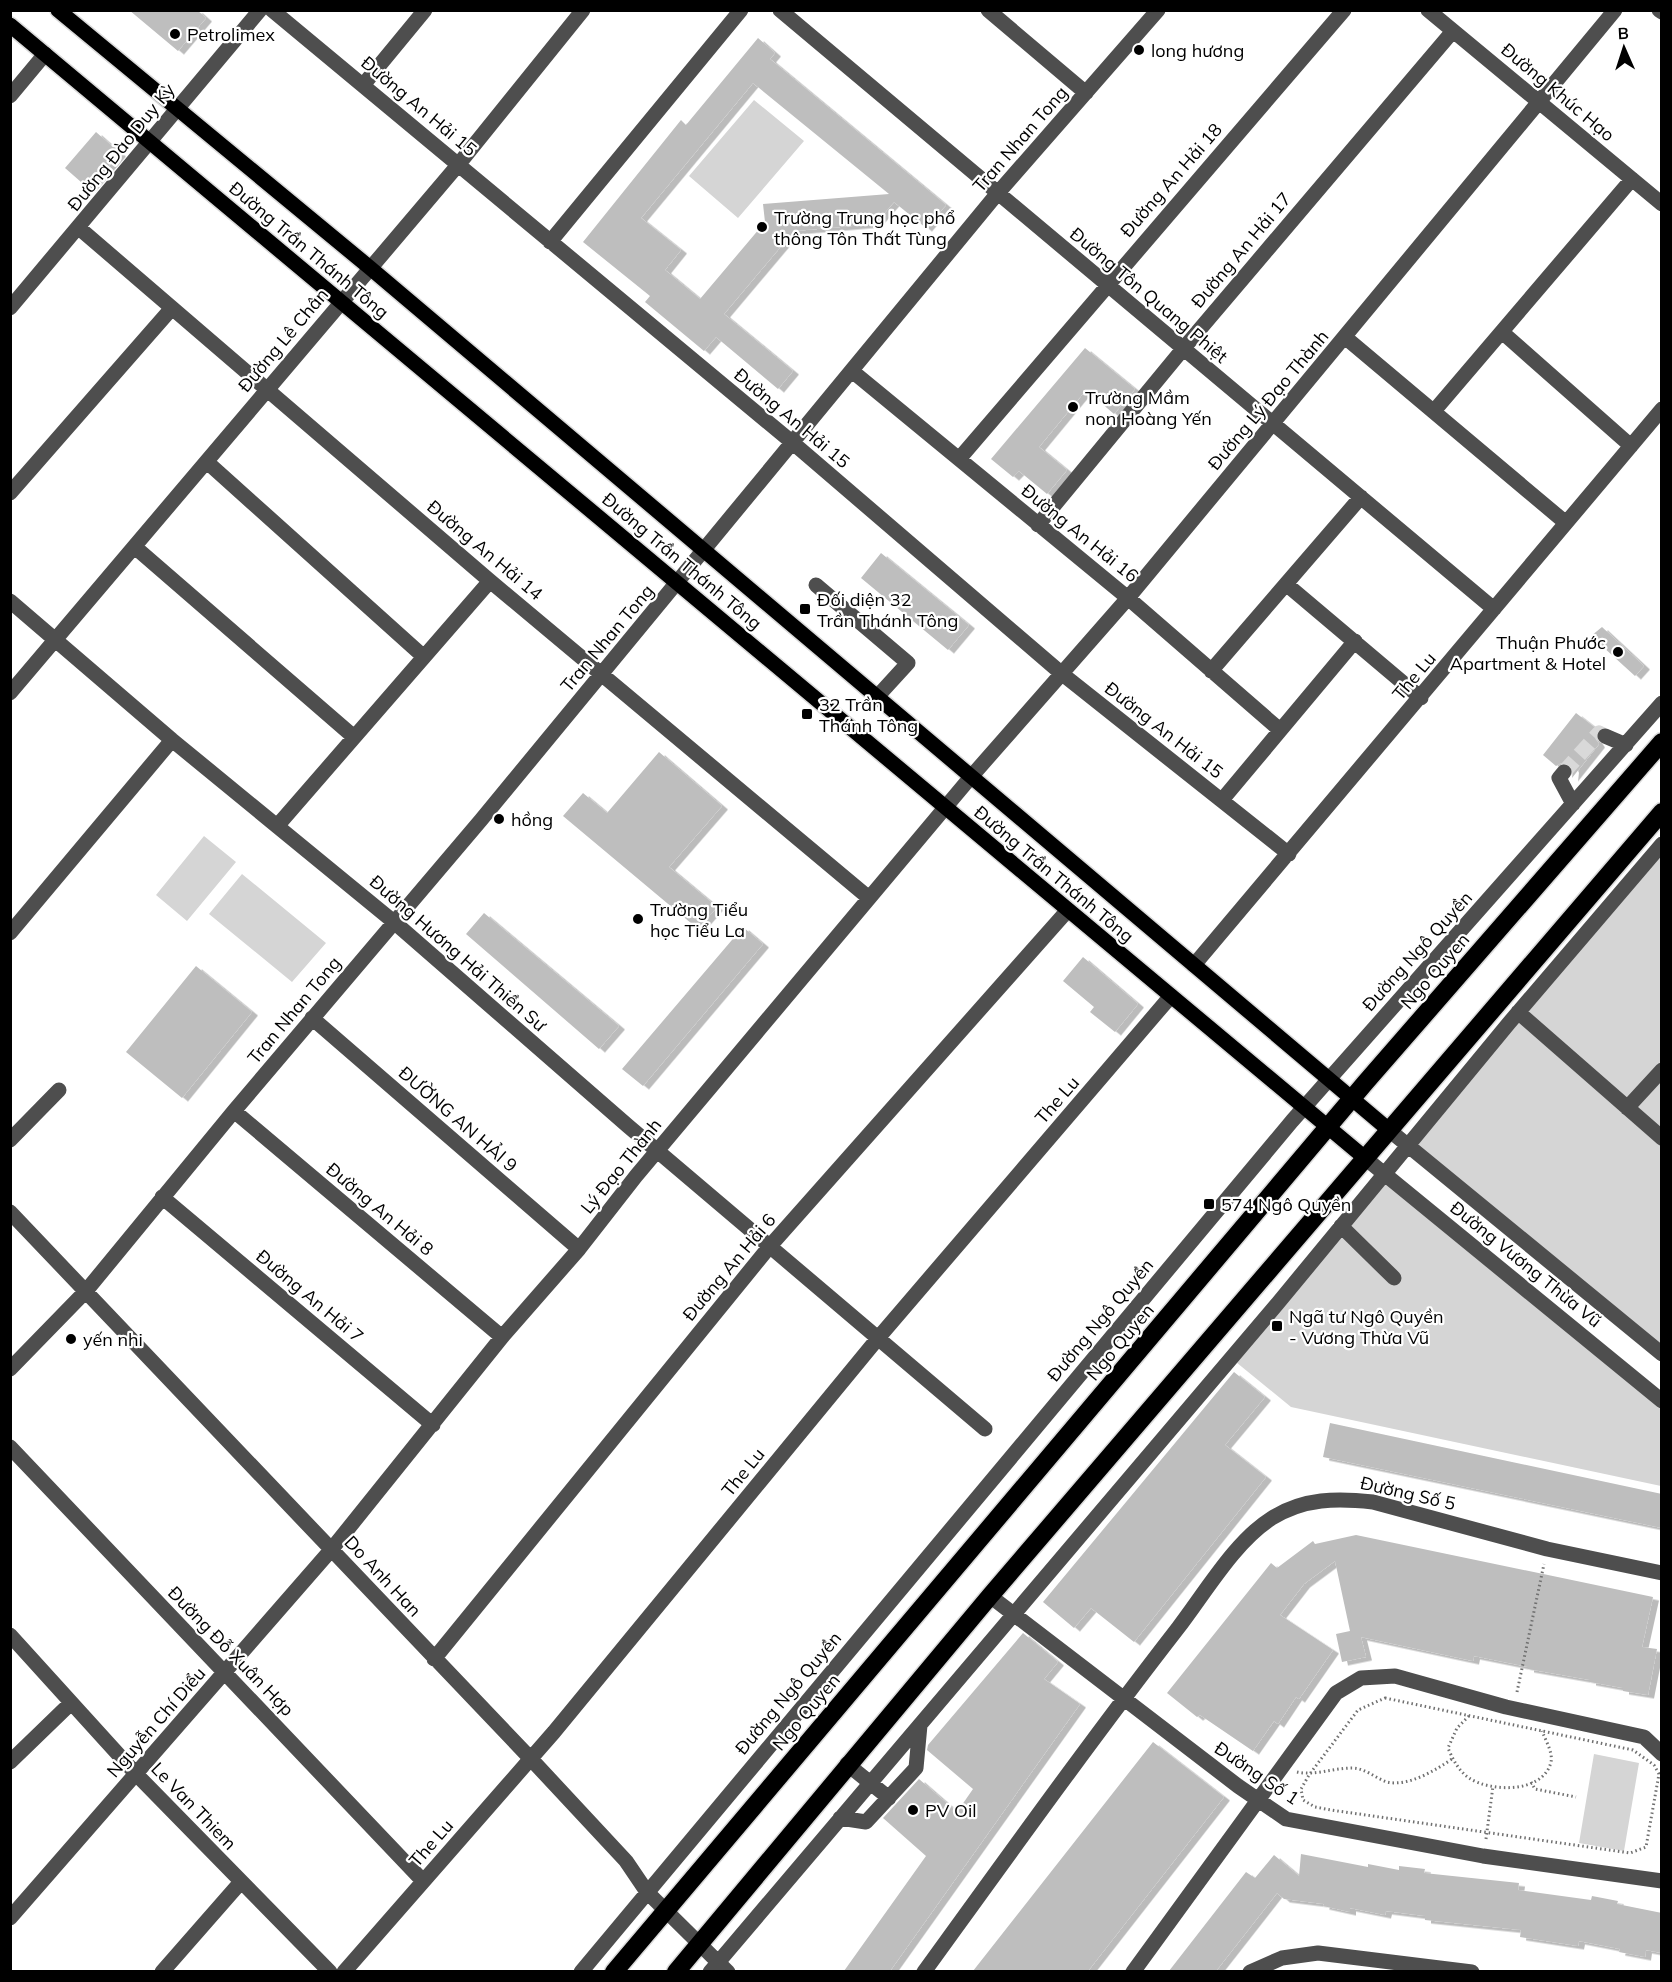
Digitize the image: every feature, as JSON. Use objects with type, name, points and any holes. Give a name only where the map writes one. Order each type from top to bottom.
[{"type":"highway","name":"Ngo Quyen","points":[[614,1971],[1329,1127],[1662,742]]},
{"type":"highway","points":[[676,1971],[847,1764],[1662,812]]},
{"type":"main road","name":"Đường Trần Thánh Tông","points":[[58,10],[369,267],[970,778],[1389,1130]]},
{"type":"main road","name":"Đường Trần Thánh Tông","points":[[10,25],[946,810],[1365,1158]]},
{"type":"street","name":"Đường Đào Duy Kỳ","points":[[10,308],[80,228],[149,141],[260,10]]},
{"type":"street","name":"Đường An Hải 15","points":[[272,10],[364,84],[550,242],[793,443],[1061,674],[1289,854]]},
{"type":"street","points":[[364,84],[425,10]]},
{"type":"street","name":"Đường Lê Chân","points":[[10,693],[54,639],[136,548],[369,267],[458,165],[583,10]]},
{"type":"street","points":[[550,242],[741,10]]},
{"type":"street","name":"Đường Tôn Quang Phiệt","points":[[780,10],[1494,609]]},
{"type":"street","points":[[988,10],[1086,93]]},
{"type":"street","name":"Tran Nhan Tong","points":[[10,1369],[86,1291],[234,1111],[603,674],[997,194],[1158,10]]},
{"type":"street","name":"Đường An Hải 18","points":[[960,459],[1344,10]]},
{"type":"street","name":"Đường Khúc Hạo","points":[[1428,10],[1662,204]]},
{"type":"street","name":"Đường Lý Đạo Thành","points":[[946,810],[970,778],[1128,598],[1346,338],[1615,10]]},
{"type":"street","name":"Đường An Hải 17","points":[[1038,525],[1183,348],[1453,31]]},
{"type":"street","points":[[10,96],[45,54]]},
{"type":"street","points":[[1434,411],[1632,179]]},
{"type":"street","name":"Đường An Hải 14","points":[[80,228],[490,580],[869,898]]},
{"type":"street","points":[[10,492],[172,308]]},
{"type":"street","points":[[1502,332],[1631,446]]},
{"type":"street","points":[[1346,338],[1566,523]]},
{"type":"street","name":"Đường An Hải 16","points":[[852,371],[1128,598],[1280,730]]},
{"type":"street","name":"The Lu","points":[[1194,965],[1662,409]]},
{"type":"street","points":[[207,462],[423,657]]},
{"type":"street","points":[[1211,671],[1361,497]]},
{"type":"street","points":[[136,548],[354,737]]},
{"type":"street","points":[[278,825],[490,580]]},
{"type":"street","points":[[1286,584],[1421,698]]},
{"type":"street","points":[[816,585],[908,663],[876,698]]},
{"type":"street","name":"Đường Hương Hải Thiền Sư","points":[[10,601],[172,740],[394,922],[657,1151],[985,1429]]},
{"type":"street","points":[[1222,800],[1355,641]]},
{"type":"street","name":"Đường Ngô Quyền","points":[[581,1971],[1305,1106],[1662,704]]},
{"type":"street","points":[[1605,736],[1626,745]]},
{"type":"street","points":[[10,933],[172,740]]},
{"type":"street","points":[[1564,772],[1559,778],[1573,804]]},
{"type":"street","name":"Lý Đạo Thành","points":[[331,1550],[502,1337],[579,1249],[657,1151],[869,898],[946,810]]},
{"type":"street","points":[[719,1969],[840,1818],[1662,844]]},
{"type":"street","name":"Đường An Hải 6","points":[[434,1659],[770,1246],[1068,910]]},
{"type":"street","name":"The Lu","points":[[344,1971],[531,1759],[879,1337],[1171,996]]},
{"type":"street","points":[[1518,1012],[1662,1138]]},
{"type":"street","name":"ĐƯỜNG AN HẢl 9","points":[[312,1018],[579,1249]]},
{"type":"street","points":[[1627,1108],[1662,1070]]},
{"type":"street","points":[[10,1140],[59,1090]]},
{"type":"street","name":"Đường An Hải 8","points":[[234,1111],[502,1337]]},
{"type":"street","name":"Đường Vương Thừa Vũ","points":[[1389,1130],[1459,1190],[1662,1354]]},
{"type":"street","name":"Đường Vương Thừa Vũ","points":[[1365,1158],[1662,1401]]},
{"type":"street","name":"Đường An Hải 7","points":[[162,1197],[433,1425]]},
{"type":"street","name":"Do Anh Han","points":[[10,1212],[531,1759],[626,1861],[647,1892],[719,1969]]},
{"type":"street","points":[[1341,1226],[1394,1278]]},
{"type":"street","name":"Đường Đỗ Xuân Hợp","points":[[10,1447],[423,1881]]},
{"type":"street","name":"Đường Số 5","points":[[924,1971],[1122,1699],[1240,1548],[1272,1518],[1294,1507],[1318,1500],[1344,1498],[1373,1502],[1547,1549],[1662,1573]]},
{"type":"street","name":"Nguyễn Chí Diểu","points":[[10,1918],[331,1550]]},
{"type":"street","name":"Đường Số 1","points":[[990,1596],[1122,1699],[1277,1814],[1297,1822],[1483,1856],[1661,1881]]},
{"type":"street","name":"Le Van Thiem","points":[[10,1635],[137,1775],[240,1883],[330,1971]]},
{"type":"street","points":[[1133,1971],[1336,1693],[1361,1678],[1395,1677],[1513,1709],[1644,1737],[1662,1754]]},
{"type":"street","points":[[10,1762],[71,1703]]},
{"type":"street","points":[[840,1818],[866,1822],[916,1768],[920,1725]]},
{"type":"street","points":[[847,1764],[889,1798]]},
{"type":"street","points":[[162,1971],[240,1883]]},
{"type":"street","points":[[1250,1971],[1282,1958],[1318,1953],[1472,1971]]},
{"type":"path","points":[[1513,1709],[1547,1549]]},
{"type":"path","points":[[1385,1698],[1542,1731],[1633,1750],[1654,1765],[1659,1774],[1646,1847],[1630,1853],[1315,1807],[1303,1800],[1301,1789],[1309,1775],[1358,1710],[1385,1698]]},
{"type":"path","points":[[1469,1716],[1451,1738],[1448,1748],[1452,1759],[1471,1779],[1493,1786],[1513,1787],[1531,1782],[1547,1772],[1551,1761],[1542,1731]]},
{"type":"path","points":[[1281,1768],[1309,1775],[1331,1768],[1359,1768],[1389,1782],[1426,1776],[1452,1759]]},
{"type":"path","points":[[1531,1782],[1535,1789],[1576,1797]]},
{"type":"path","points":[[1483,1856],[1493,1786]]},
{"type":"shaded area","points":[[754,100],[804,141],[738,218],[689,176]]},
{"type":"shaded area","points":[[204,836],[236,862],[187,921],[156,895]]},
{"type":"shaded area","points":[[1661,846],[1661,1354],[1407,1147]]},
{"type":"shaded area","points":[[242,874],[326,943],[292,982],[209,914]]},
{"type":"shaded area","points":[[1384,1174],[1661,1401],[1661,1486],[1291,1407],[1231,1358]]},
{"type":"shaded area","points":[[1594,1754],[1639,1763],[1624,1851],[1579,1843]]},
{"type":"building","name":"Petrolimex","points":[[129,10],[197,10],[206,18],[178,51]]},
{"type":"building","points":[[758,38],[775,53],[770,59],[946,205],[926,228],[894,202],[875,224],[794,231],[724,314],[793,371],[778,389],[716,337],[704,351],[645,302],[650,296],[583,242],[681,120],[686,125]],"holes":[[[753,83],[889,194],[763,204],[765,222],[700,299],[665,270],[681,250],[641,218]]]},
{"type":"building","points":[[96,132],[120,153],[89,189],[65,168]]},
{"type":"building","points":[[1085,348],[1135,389],[1114,414],[1086,390],[1039,447],[1067,470],[1047,494],[1019,471],[1013,477],[991,459]]},
{"type":"building","points":[[881,553],[969,625],[948,650],[861,578]]},
{"type":"building","name":"Thuận Phước Apartment & Hotel","points":[[1602,627],[1644,666],[1635,676],[1591,636]]},
{"type":"building","points":[[1576,713],[1598,730],[1595,738],[1599,744],[1572,778],[1573,769],[1570,764],[1561,763],[1556,766],[1543,755]]},
{"type":"building","points":[[659,752],[722,806],[669,867],[717,907],[698,929],[563,816],[583,793],[607,813]]},
{"type":"building","points":[[484,913],[619,1026],[599,1049],[466,934]]},
{"type":"building","points":[[743,927],[763,944],[643,1086],[622,1069]]},
{"type":"building","points":[[1083,957],[1138,1004],[1115,1032],[1090,1012],[1094,1007],[1063,981]]},
{"type":"building","points":[[196,966],[252,1012],[182,1098],[126,1052]]},
{"type":"building","points":[[1234,1372],[1265,1397],[1225,1445],[1266,1477],[1134,1642],[1091,1608],[1074,1628],[1043,1602]]},
{"type":"building","points":[[1330,1423],[1662,1494],[1662,1528],[1323,1457]]},
{"type":"building","points":[[1356,1535],[1653,1597],[1642,1647],[1657,1649],[1648,1695],[1623,1691],[1623,1688],[1590,1682],[1590,1680],[1474,1656],[1473,1661],[1361,1637],[1366,1657],[1342,1662],[1336,1634],[1350,1631],[1335,1561],[1304,1584],[1280,1615],[1333,1650],[1299,1699],[1296,1697],[1278,1724],[1274,1721],[1253,1751],[1200,1715],[1197,1717],[1167,1693],[1271,1563],[1277,1568],[1313,1541],[1315,1544]]},
{"type":"building","points":[[1023,1633],[1058,1662],[1044,1679],[1080,1704],[890,1971],[844,1971],[926,1856],[883,1818],[919,1779],[957,1812],[973,1789],[927,1750],[928,1745]]},
{"type":"building","points":[[1153,1742],[1224,1797],[1088,1971],[973,1971]]},
{"type":"building","points":[[1301,1854],[1368,1867],[1368,1864],[1399,1870],[1399,1866],[1425,1869],[1424,1873],[1519,1883],[1518,1890],[1591,1900],[1592,1896],[1618,1901],[1617,1904],[1662,1913],[1662,1953],[1646,1950],[1645,1957],[1619,1952],[1620,1949],[1579,1941],[1578,1946],[1520,1937],[1521,1930],[1425,1920],[1425,1916],[1386,1911],[1385,1915],[1350,1908],[1350,1912],[1323,1906],[1324,1904],[1284,1899],[1277,1893],[1216,1971],[1169,1971],[1246,1872],[1255,1878],[1274,1855],[1299,1876]]},
{"type":"tunnel","points":[[1564,772],[1599,733],[1605,736]]},
{"type":"place","name":"Petrolimex","points":[[175,34]]},
{"type":"place","name":"long hương","points":[[1139,50]]},
{"type":"place","name":"Trường Trung học phổ thông Tôn Thất Tùng","points":[[762,227]]},
{"type":"place","name":"Trường Mầm non Hoàng Yến","points":[[1073,407]]},
{"type":"place","name":"Đối diện 32 Trần Thánh Tông","points":[[805,609]]},
{"type":"place","name":"Thuận Phước Apartment & Hotel","points":[[1618,652]]},
{"type":"place","name":"32 Trần Thánh Tông","points":[[807,714]]},
{"type":"place","name":"hồng","points":[[499,819]]},
{"type":"place","name":"Trường Tiểu học Tiểu La","points":[[638,919]]},
{"type":"place","name":"574 Ngô Quyền","points":[[1209,1204]]},
{"type":"place","name":"Ngã tư Ngô Quyền - Vương Thừa Vũ","points":[[1277,1326]]},
{"type":"place","name":"yến nhi","points":[[71,1339]]},
{"type":"place","name":"PV Oil","points":[[913,1810]]}]
